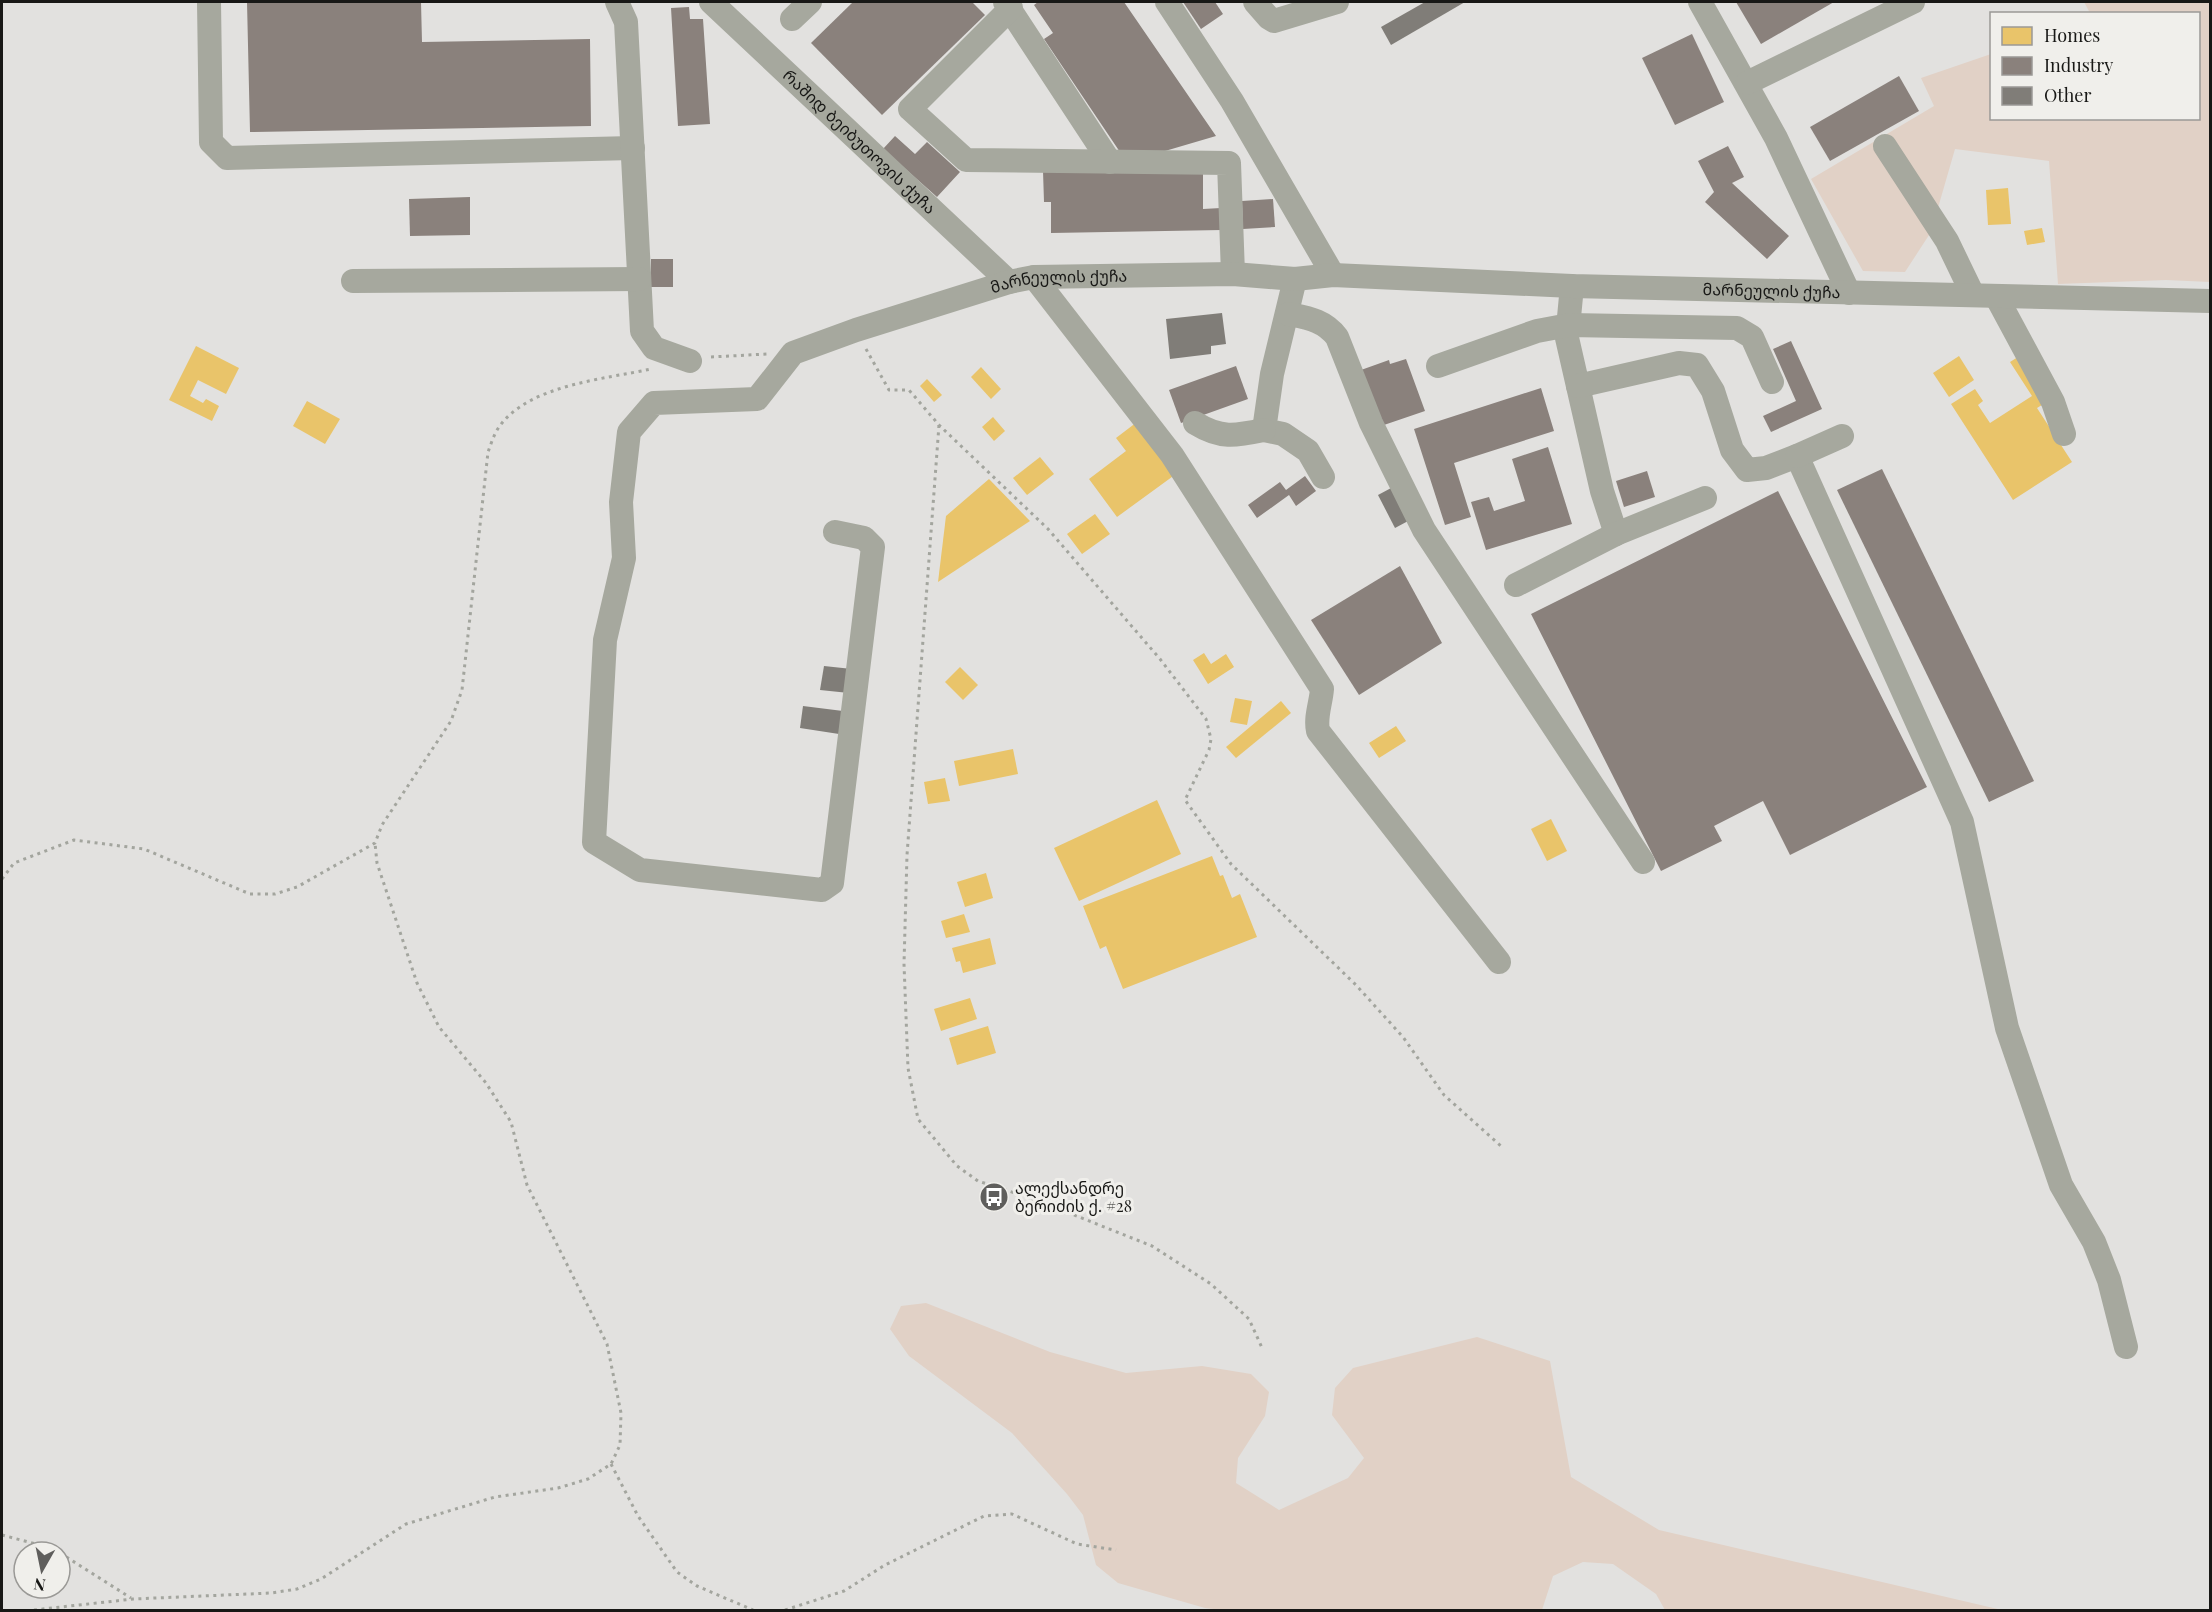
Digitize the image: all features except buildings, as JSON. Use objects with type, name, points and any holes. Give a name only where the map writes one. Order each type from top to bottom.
[{"type":"street","points":[[209,2],[211,142],[227,159],[633,148]]},
{"type":"street","points":[[617,2],[626,22],[642,331],[654,348],[690,361]]},
{"type":"street","name":"რაშიდ ბეიბუთოვის ქუჩა","points":[[711,2],[1009,282]]},
{"type":"street","points":[[792,19],[810,2]]},
{"type":"street","points":[[1167,2],[1232,100],[1332,275]]},
{"type":"street","points":[[1255,2],[1274,21],[1325,3]]},
{"type":"street","points":[[1700,2],[1776,138],[1849,292]]},
{"type":"street","points":[[1747,83],[1913,2]]},
{"type":"street","points":[[1110,162],[1008,5],[910,109],[966,160],[1110,162],[1229,163],[1233,274]]},
{"type":"street","points":[[1885,146],[2053,402],[2064,434]]},
{"type":"street","name":"მარნეულის ქუჩა","points":[[793,353],[856,330],[1009,282],[1034,277],[1233,274],[1295,279],[1332,275],[1572,286],[2211,301]]},
{"type":"street","points":[[1034,277],[1172,455],[1322,689],[1316,721],[1318,731],[1499,962]]},
{"type":"street","points":[[353,281],[639,279]]},
{"type":"street","points":[[1264,430],[1272,374],[1295,279]]},
{"type":"street","points":[[1572,286],[1568,338],[1602,491],[1616,534]]},
{"type":"street","points":[[1288,314],[1312,318],[1330,328],[1337,337],[1371,423],[1424,530],[1643,862]]},
{"type":"street","points":[[1438,366],[1537,331],[1569,325],[1737,328],[1752,338],[1772,382]]},
{"type":"street","points":[[793,353],[757,399],[654,403],[629,432],[621,502],[624,558],[606,640],[594,842],[640,870],[822,890],[832,883],[873,547],[864,538],[835,532]]},
{"type":"street","points":[[1578,386],[1679,363],[1697,365],[1713,391],[1732,450],[1747,470],[1766,468],[1842,436]]},
{"type":"street","points":[[1195,423],[1209,432],[1228,436],[1264,430],[1283,434],[1308,450],[1323,477]]},
{"type":"street","points":[[1797,456],[1962,822],[2007,1028],[2061,1185],[2094,1242],[2109,1280],[2126,1347]]},
{"type":"street","points":[[1516,585],[1616,534],[1705,498]]},
{"type":"path","points":[[856,330],[889,390],[909,390],[939,425],[1048,529],[1160,659],[1206,719],[1211,739],[1209,750],[1185,800],[1231,864],[1356,985],[1403,1037],[1444,1095],[1502,1148]]},
{"type":"path","points":[[690,361],[714,356],[793,353]]},
{"type":"path","points":[[33,1611],[133,1599],[271,1593],[297,1589],[321,1579],[406,1524],[495,1497],[568,1485],[588,1479],[611,1464],[620,1445],[621,1413],[607,1344],[527,1185],[511,1122],[486,1083],[439,1026],[417,983],[377,863],[375,843],[382,825],[451,721],[462,690],[488,452],[499,427],[518,408],[555,390],[657,368]]},
{"type":"path","points":[[939,425],[907,855],[904,964],[908,1068],[918,1119],[957,1166],[978,1181],[1039,1201],[1152,1246],[1211,1284],[1249,1319],[1263,1350]]},
{"type":"path","points":[[2,879],[14,863],[74,840],[144,849],[250,894],[275,894],[297,887],[375,843]]},
{"type":"path","points":[[611,1464],[638,1516],[677,1572],[697,1586],[753,1611]]},
{"type":"path","points":[[785,1611],[844,1591],[885,1565],[984,1516],[1012,1514],[1077,1544],[1116,1550]]},
{"type":"path","points":[[2,1535],[21,1540]]},
{"type":"path","points":[[72,1560],[133,1599]]},
{"type":"shaded area","points":[[2084,2],[2210,2],[2210,282],[2166,280],[2058,284],[2049,161],[1955,149],[1931,232],[1905,272],[1863,271],[1811,179],[1934,106],[1921,78],[1990,54],[1990,120],[2200,120],[2200,12],[2089,12]]},
{"type":"shaded area","points":[[926,1303],[1050,1352],[1126,1373],[1202,1366],[1251,1374],[1269,1392],[1265,1416],[1238,1458],[1236,1483],[1279,1510],[1348,1478],[1364,1458],[1332,1415],[1335,1388],[1353,1368],[1477,1337],[1550,1361],[1571,1477],[1659,1530],[2002,1610],[1665,1610],[1656,1594],[1613,1564],[1583,1562],[1553,1576],[1542,1610],[1222,1610],[1205,1608],[1118,1583],[1096,1565],[1083,1515],[1067,1494],[1012,1433],[909,1356],[890,1329],[901,1306]]},
{"type":"place","name":"ალექსანდრე ბერიძის ქ. #28","points":[[994,1197]]}]
